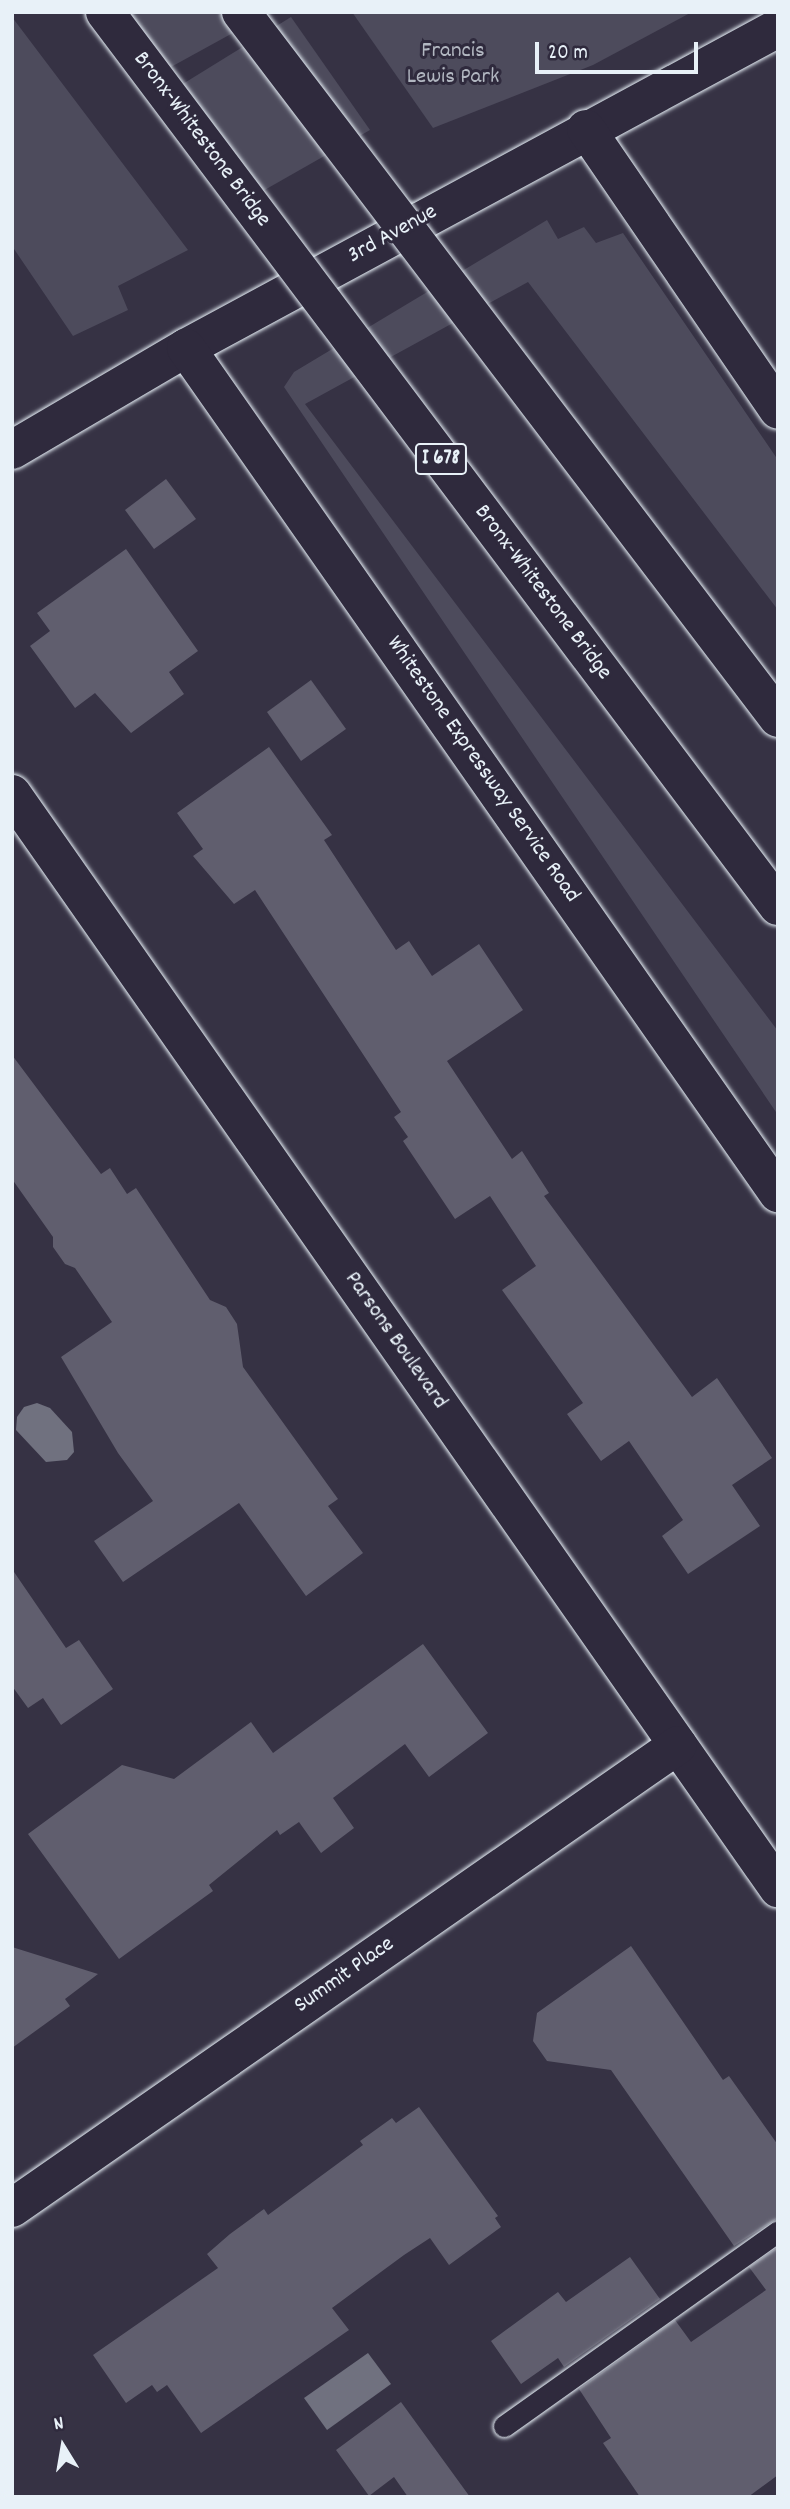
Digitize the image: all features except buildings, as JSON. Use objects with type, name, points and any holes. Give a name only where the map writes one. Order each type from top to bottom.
[{"type":"main road","name":"Bronx-Whitestone Bridge","points":[[105,12],[778,906]]},
{"type":"main road","points":[[240,12],[778,718]]},
{"type":"main road","name":"3rd Avenue","points":[[12,450],[186,348],[778,27]]},
{"type":"main road","points":[[586,129],[778,409]]},
{"type":"main road","name":"Whitestone Expressway Service Road","points":[[186,348],[778,1193]]},
{"type":"main road","name":"Parsons Boulevard","points":[[12,794],[778,1888]]},
{"type":"main road","name":"Summit Place","points":[[12,2208],[678,1745]]},
{"type":"lane","points":[[505,2426],[778,2231]]},
{"type":"green space","points":[[87,12],[271,12],[140,84]]},
{"type":"green space","name":"Francis Lewis Park","points":[[352,12],[692,12],[593,65],[433,128]]},
{"type":"green space","points":[[12,17],[188,250],[118,286],[128,310],[73,336],[12,246]]},
{"type":"green space","points":[[291,17],[370,130],[240,204],[152,103]]},
{"type":"green space","points":[[547,220],[558,239],[584,227],[596,243],[623,233],[778,460],[778,610],[528,282],[305,404],[778,1031],[778,1115],[284,387],[294,372]]},
{"type":"water","points":[[37,1403],[50,1408],[72,1432],[74,1452],[67,1460],[46,1462],[16,1430],[17,1417],[24,1407]]},
{"type":"water","points":[[368,2353],[391,2384],[327,2430],[304,2398]]}]
